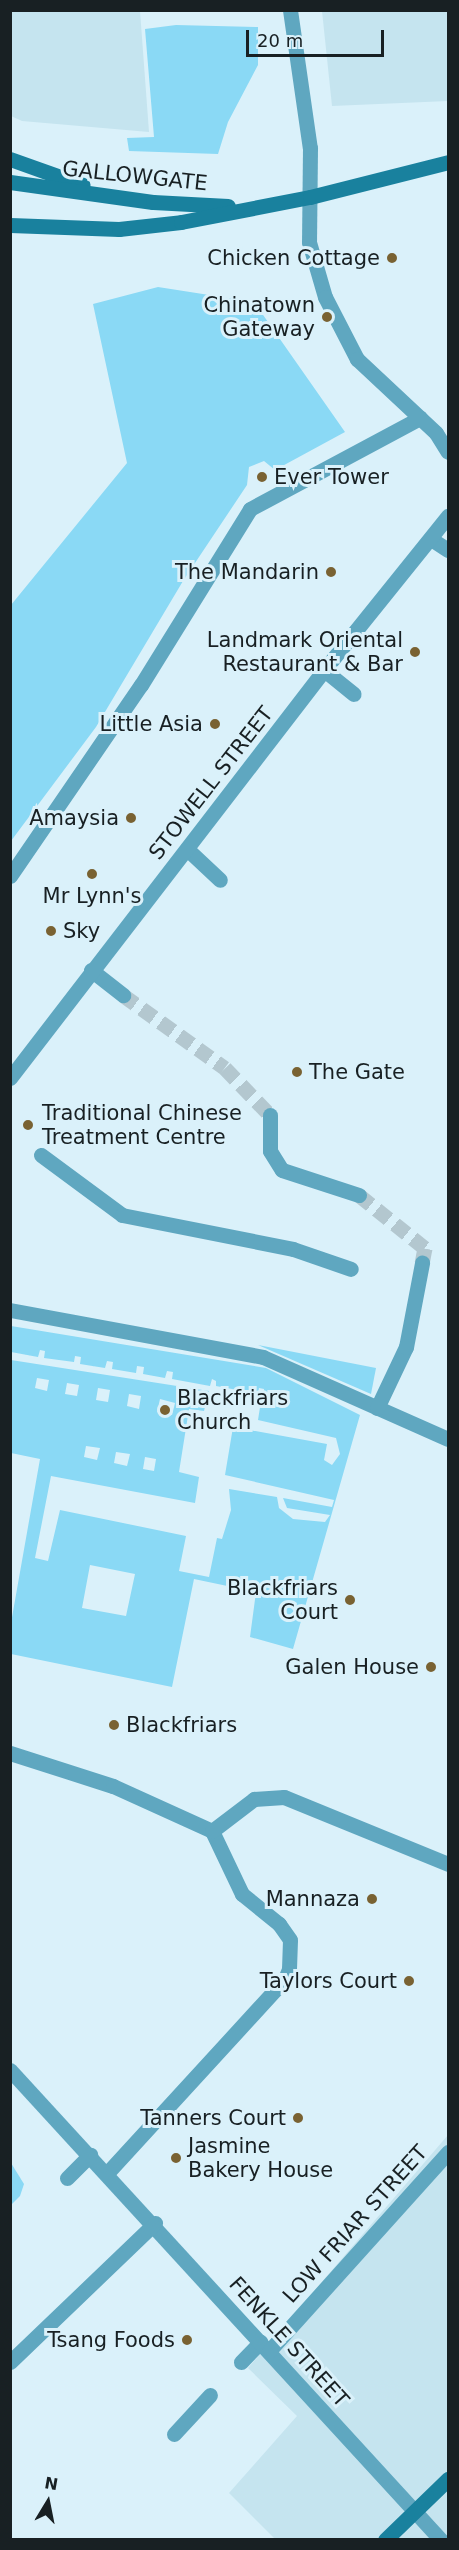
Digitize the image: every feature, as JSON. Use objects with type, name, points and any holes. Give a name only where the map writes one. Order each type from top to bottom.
[{"type":"main road","points":[[10,159],[123,197]]},
{"type":"main road","name":"GALLOWGATE","points":[[10,225],[119,229],[182,222],[310,197],[448,162]]},
{"type":"main road","name":"GALLOWGATE","points":[[10,182],[198,206],[256,206]]},
{"type":"main road","points":[[385,2540],[448,2479]]},
{"type":"street","points":[[290,10],[310,148],[313,262],[341,333],[357,360],[420,418],[448,452]]},
{"type":"street","points":[[10,876],[141,685],[250,509],[420,418]]},
{"type":"street","name":"STOWELL STREET","points":[[10,1078],[91,969],[187,849],[324,670],[448,516]]},
{"type":"street","points":[[431,539],[448,550]]},
{"type":"street","points":[[324,670],[354,694]]},
{"type":"street","points":[[187,849],[220,880]]},
{"type":"street","points":[[91,969],[123,995]]},
{"type":"street","points":[[270,1115],[270,1151],[282,1170],[359,1195]]},
{"type":"street","points":[[41,1155],[122,1215],[293,1249],[351,1269]]},
{"type":"street","points":[[376,1408],[406,1347],[422,1263]]},
{"type":"street","points":[[10,1310],[263,1357],[448,1439]]},
{"type":"street","points":[[10,1753],[113,1786],[212,1831],[227,1856],[237,1886],[279,1924],[291,1949],[285,1979],[107,2173]]},
{"type":"street","points":[[212,1831],[254,1799],[284,1797],[448,1864]]},
{"type":"street","name":"FENKLE STREET","points":[[10,2070],[155,2223],[264,2347],[441,2540]]},
{"type":"street","name":"LOW FRIAR STREET","points":[[241,2362],[264,2347],[448,2152]]},
{"type":"street","points":[[67,2178],[90,2155]]},
{"type":"street","points":[[10,2362],[155,2223]]},
{"type":"street","points":[[174,2434],[210,2395]]},
{"type":"shaded area","points":[[11,10],[140,11],[149,132],[22,121],[11,116]]},
{"type":"shaded area","points":[[322,11],[448,11],[448,101],[332,106]]},
{"type":"shaded area","points":[[176,25],[258,27],[258,65],[228,122],[218,154],[129,151],[127,138],[154,137],[145,29]]},
{"type":"shaded area","points":[[158,287],[254,302],[345,432],[275,470],[264,461],[249,467],[247,485],[183,581],[96,727],[11,841],[11,605],[127,463],[93,304]]},
{"type":"shaded area","points":[[11,1326],[266,1368],[360,1415],[293,1649],[250,1637],[256,1592],[194,1579],[172,1687],[11,1654],[11,1623],[40,1459],[11,1453],[11,1360],[209,1391],[204,1411],[189,1409],[179,1472],[199,1477],[195,1503],[51,1476],[35,1558],[48,1561],[60,1510],[186,1536],[179,1571],[209,1577],[217,1538],[222,1539],[231,1510],[229,1489],[277,1497],[279,1508],[293,1519],[325,1522],[330,1515],[287,1508],[283,1498],[332,1507],[334,1500],[225,1475],[233,1427],[327,1444],[324,1460],[332,1465],[340,1454],[336,1438],[258,1420],[261,1401],[273,1403],[274,1396],[264,1394],[264,1389],[259,1388],[258,1394],[216,1386],[216,1381],[212,1379],[210,1386],[172,1379],[173,1372],[167,1371],[165,1378],[143,1374],[144,1367],[137,1366],[136,1373],[112,1369],[113,1362],[107,1361],[105,1368],[80,1364],[81,1357],[75,1356],[74,1362],[44,1358],[45,1351],[40,1350],[38,1357],[11,1352]],"holes":[[[37,1378],[49,1380],[47,1391],[35,1388]],[[67,1383],[79,1385],[77,1396],[65,1394]],[[98,1388],[110,1390],[108,1402],[96,1400]],[[129,1394],[141,1396],[139,1409],[127,1406]],[[160,1399],[175,1403],[172,1415],[157,1412]],[[86,1446],[100,1448],[97,1460],[84,1457]],[[116,1452],[130,1454],[127,1466],[114,1463]],[[145,1457],[156,1459],[154,1471],[143,1469]],[[90,1565],[135,1574],[126,1616],[82,1608]]]},
{"type":"shaded area","points":[[258,1345],[376,1368],[371,1394]]},
{"type":"shaded area","points":[[448,2135],[448,2539],[275,2539],[229,2493],[297,2416],[248,2368]]},
{"type":"shaded area","points":[[11,2163],[24,2184],[20,2196],[11,2205]]},
{"type":"tunnel","points":[[123,995],[225,1068],[270,1115]]},
{"type":"tunnel","points":[[359,1195],[425,1248],[422,1263]]},
{"type":"place","name":"Chicken Cottage","points":[[392,258]]},
{"type":"place","name":"Chinatown Gateway","points":[[327,317]]},
{"type":"place","name":"Ever Tower","points":[[262,477]]},
{"type":"place","name":"The Mandarin","points":[[331,572]]},
{"type":"place","name":"Landmark Oriental Restaurant & Bar","points":[[415,652]]},
{"type":"place","name":"Little Asia","points":[[215,724]]},
{"type":"place","name":"Amaysia","points":[[131,818]]},
{"type":"place","name":"Mr Lynn's","points":[[92,874]]},
{"type":"place","name":"Sky","points":[[51,931]]},
{"type":"place","name":"The Gate","points":[[297,1072]]},
{"type":"place","name":"Traditional Chinese Treatment Centre","points":[[28,1125]]},
{"type":"place","name":"Blackfriars Church","points":[[165,1410]]},
{"type":"place","name":"Blackfriars Court","points":[[350,1600]]},
{"type":"place","name":"Galen House","points":[[431,1667]]},
{"type":"place","name":"Blackfriars","points":[[114,1725]]},
{"type":"place","name":"Mannaza","points":[[372,1899]]},
{"type":"place","name":"Taylors Court","points":[[409,1981]]},
{"type":"place","name":"Tanners Court","points":[[298,2118]]},
{"type":"place","name":"Jasmine Bakery House","points":[[176,2158]]},
{"type":"place","name":"Tsang Foods","points":[[187,2340]]}]
